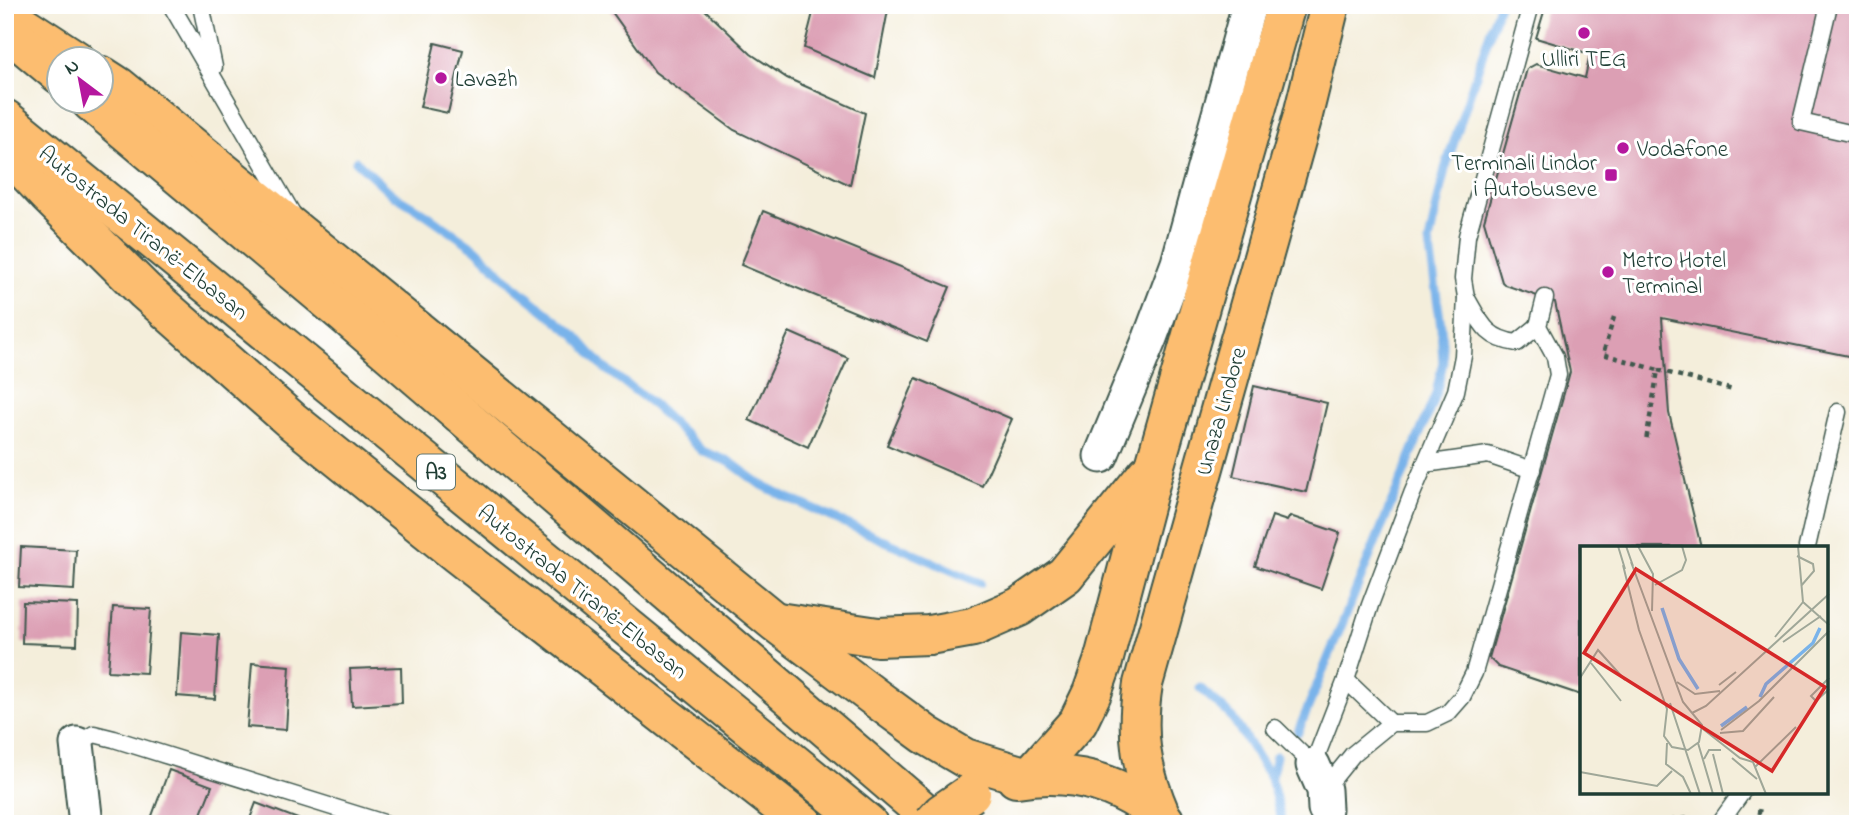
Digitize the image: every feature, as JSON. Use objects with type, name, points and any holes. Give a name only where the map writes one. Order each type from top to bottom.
[{"type":"highway","name":"Unaza Lindore","points":[[1028,776],[1078,722],[1092,693],[1286,5]]},
{"type":"highway","name":"Unaza Lindore","points":[[1164,820],[1147,784],[1139,743],[1138,712],[1143,684],[1302,118],[1330,5]]},
{"type":"highway","points":[[5,15],[54,46]]},
{"type":"highway","points":[[5,29],[46,63]]},
{"type":"highway","points":[[116,85],[775,621],[877,699],[944,747],[965,758],[1028,776]]},
{"type":"highway","name":"A3","points":[[108,116],[344,314],[938,824]]},
{"type":"highway","name":"Autostrada Tiranë-Elbasan","points":[[5,119],[867,824]]},
{"type":"highway","points":[[5,149],[145,291],[291,420],[456,553],[804,824]]},
{"type":"highway","points":[[775,621],[878,637],[929,635],[973,627],[1019,607],[1065,575],[1156,465]]},
{"type":"highway","points":[[932,824],[942,813],[971,793],[1004,780],[1028,776],[1083,777],[1125,791],[1164,820]]},
{"type":"street","points":[[1101,456],[1178,263],[1249,5]]},
{"type":"street","points":[[77,744],[86,824]]},
{"type":"lane","points":[[171,5],[311,245]]},
{"type":"lane","points":[[201,5],[217,80]]},
{"type":"lane","points":[[1321,788],[1346,680],[1370,605],[1456,391],[1463,356],[1466,297],[1463,278],[1467,236],[1531,5]]},
{"type":"lane","points":[[1829,5],[1801,122],[1858,135]]},
{"type":"lane","points":[[1466,297],[1482,325],[1500,340],[1517,343],[1538,326],[1545,298]]},
{"type":"lane","points":[[1321,788],[1353,754],[1391,723],[1427,723],[1448,713],[1462,697],[1474,673],[1558,375],[1555,358],[1538,326]]},
{"type":"lane","points":[[1807,546],[1838,412]]},
{"type":"lane","points":[[1425,464],[1488,456],[1532,470]]},
{"type":"lane","points":[[1346,680],[1391,723]]},
{"type":"lane","points":[[1275,728],[1321,788]]},
{"type":"lane","points":[[77,744],[94,734],[114,739],[387,824]]},
{"type":"lane","points":[[1719,824],[1742,794]]},
{"type":"lane","points":[[1734,824],[1742,794]]},
{"type":"path","points":[[1614,317],[1603,354],[1732,390]]},
{"type":"path","points":[[1646,441],[1658,370]]},
{"type":"path","points":[[1642,824],[1689,818],[1697,824]]},
{"type":"building","points":[[607,5],[700,5],[751,54],[787,78],[865,113],[850,185],[734,130],[655,72]]},
{"type":"building","points":[[815,5],[889,5],[875,78],[804,48]]},
{"type":"building","points":[[1546,5],[1858,5],[1858,358],[1662,318],[1669,413],[1701,546],[1580,546],[1580,695],[1498,667],[1489,658],[1570,372],[1555,302],[1502,282],[1484,221],[1527,69],[1536,64],[1585,78],[1590,54],[1536,38]]},
{"type":"building","name":"Lavazh","points":[[435,43],[463,50],[448,113],[420,107]]},
{"type":"building","points":[[763,211],[950,287],[927,342],[741,265]]},
{"type":"building","points":[[789,332],[848,358],[808,447],[749,420]]},
{"type":"building","points":[[916,378],[1012,419],[982,486],[887,445]]},
{"type":"building","points":[[1254,386],[1327,403],[1306,492],[1233,476]]},
{"type":"building","points":[[1272,516],[1287,521],[1290,516],[1340,533],[1321,589],[1255,566]]},
{"type":"building","points":[[21,547],[76,550],[74,590],[19,587]]},
{"type":"building","points":[[23,602],[78,604],[77,645],[22,643]]},
{"type":"building","points":[[113,607],[151,609],[146,673],[108,671]]},
{"type":"building","points":[[181,632],[219,635],[215,699],[177,696]]},
{"type":"building","points":[[252,663],[290,666],[286,730],[247,727]]},
{"type":"building","points":[[401,667],[402,703],[352,706],[350,669]]},
{"type":"building","points":[[169,770],[212,786],[197,824],[149,824]]},
{"type":"building","points":[[256,803],[298,819],[296,824],[248,824]]},
{"type":"waterway","points":[[1298,732],[1436,394],[1443,362],[1441,326],[1429,242],[1445,169],[1499,5]]},
{"type":"waterway","points":[[356,161],[392,194],[476,249],[514,286],[576,336],[603,367],[649,401],[702,451],[730,462],[760,484],[786,497],[980,583]]},
{"type":"waterway","points":[[1200,688],[1231,716],[1271,778],[1282,824]]},
{"type":"waterway","points":[[1271,778],[1276,756]]},
{"type":"place","name":"Ulliri TEG","points":[[1584,33]]},
{"type":"place","name":"Lavazh","points":[[441,78]]},
{"type":"place","name":"Vodafone","points":[[1623,148]]},
{"type":"place","name":"Terminali Lindor i Autobuseve","points":[[1611,175]]},
{"type":"place","name":"Metro Hotel Terminal","points":[[1608,272]]}]
